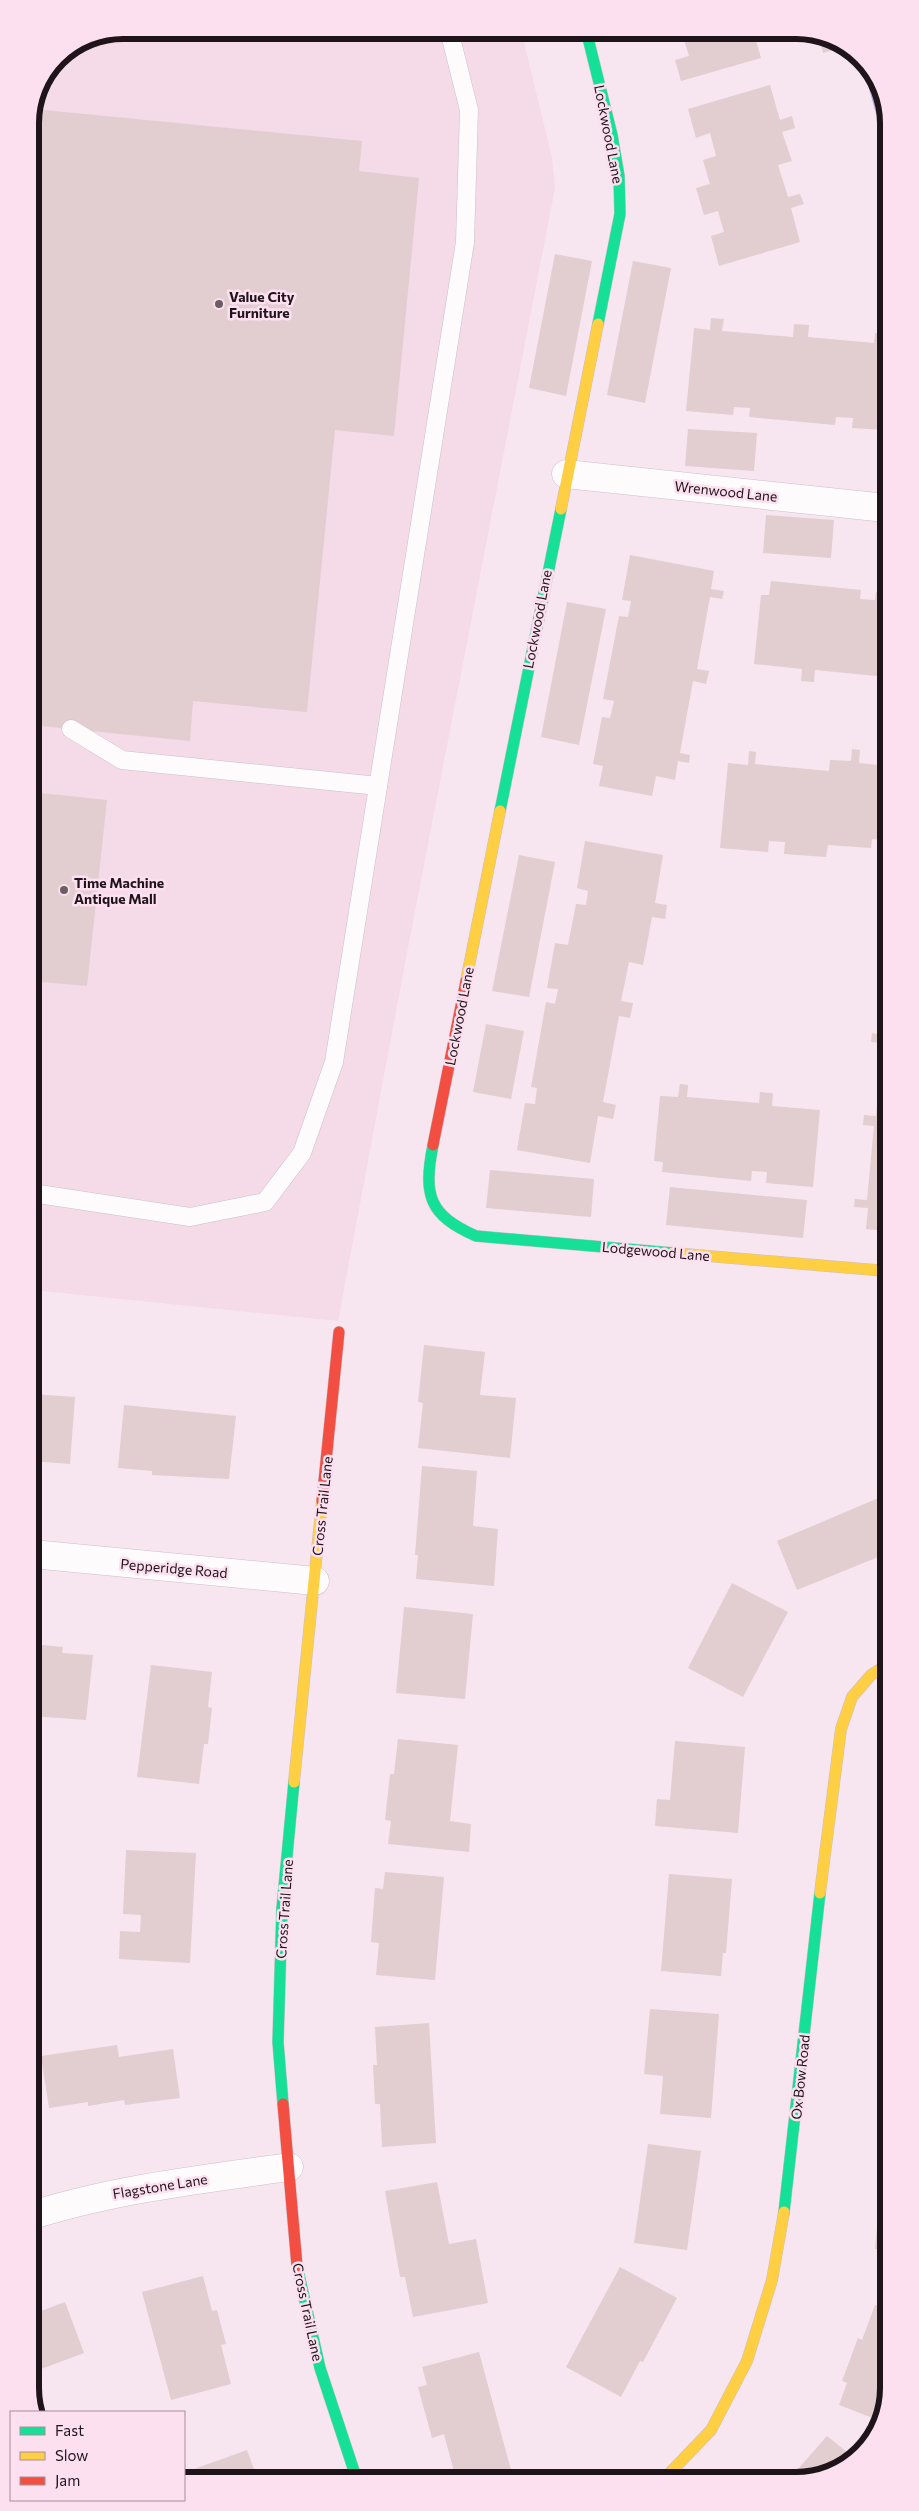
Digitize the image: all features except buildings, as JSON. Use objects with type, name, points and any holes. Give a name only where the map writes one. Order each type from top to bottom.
[{"type":"street","name":"Lockwood Lane","points":[[434,1209],[428,1184],[431,1156],[566,474],[620,214],[619,176],[614,143],[588,39]]},
{"type":"street","name":"Wrenwood Lane","points":[[566,474],[880,507]]},
{"type":"street","name":"Lodgewood Lane","points":[[434,1209],[450,1225],[476,1236],[880,1270]]},
{"type":"street","name":"Cross Trail Lane","points":[[339,1332],[282,1908],[278,2042],[300,2274],[320,2368],[354,2472]]},
{"type":"street","name":"Pepperidge Road","points":[[39,1555],[315,1581]]},
{"type":"street","name":"Ox Bow Road","points":[[671,2472],[711,2430],[747,2361],[772,2280],[786,2202],[830,1806],[841,1729],[852,1697],[871,1675],[880,1669]]},
{"type":"street","name":"Flagstone Lane","points":[[39,2213],[108,2195],[289,2167]]},
{"type":"lane","points":[[39,1194],[190,1217],[265,1202],[302,1153],[334,1062],[466,242],[468,110],[451,39]]},
{"type":"lane","points":[[70,729],[122,760],[378,786]]},
{"type":"shaded area","points":[[523,39],[552,158],[555,188],[409,942],[338,1321],[39,1291],[39,117],[47,86],[56,72],[67,60],[81,50],[106,40]]},
{"type":"shaded area","points":[[865,75],[877,101],[880,112],[880,127]]},
{"type":"traffic: fast","points":[[588,39],[612,135],[619,176],[620,214],[598,324]]},
{"type":"traffic: fast","points":[[500,811],[561,509]]},
{"type":"traffic: fast","points":[[433,1145],[429,1178],[433,1202],[448,1220],[476,1236],[673,1253]]},
{"type":"traffic: fast","points":[[283,2104],[278,2042],[282,1908],[294,1782]]},
{"type":"traffic: fast","points":[[784,2212],[820,1893]]},
{"type":"traffic: fast","points":[[297,2266],[320,2368],[354,2472]]},
{"type":"traffic: slow","points":[[561,509],[598,324]]},
{"type":"traffic: slow","points":[[466,981],[500,811]]},
{"type":"traffic: slow","points":[[673,1253],[880,1270]]},
{"type":"traffic: slow","points":[[294,1782],[322,1501]]},
{"type":"traffic: slow","points":[[820,1893],[841,1729],[852,1697],[871,1675],[880,1669]]},
{"type":"traffic: slow","points":[[671,2472],[711,2430],[747,2361],[772,2280],[784,2212]]},
{"type":"traffic: jam","points":[[433,1145],[466,981]]},
{"type":"traffic: jam","points":[[322,1501],[339,1332]]},
{"type":"traffic: jam","points":[[283,2104],[297,2266]]},
{"type":"place","name":"Value City Furniture","points":[[219,304]]},
{"type":"place","name":"Time Machine Antique Mall","points":[[64,890]]}]
